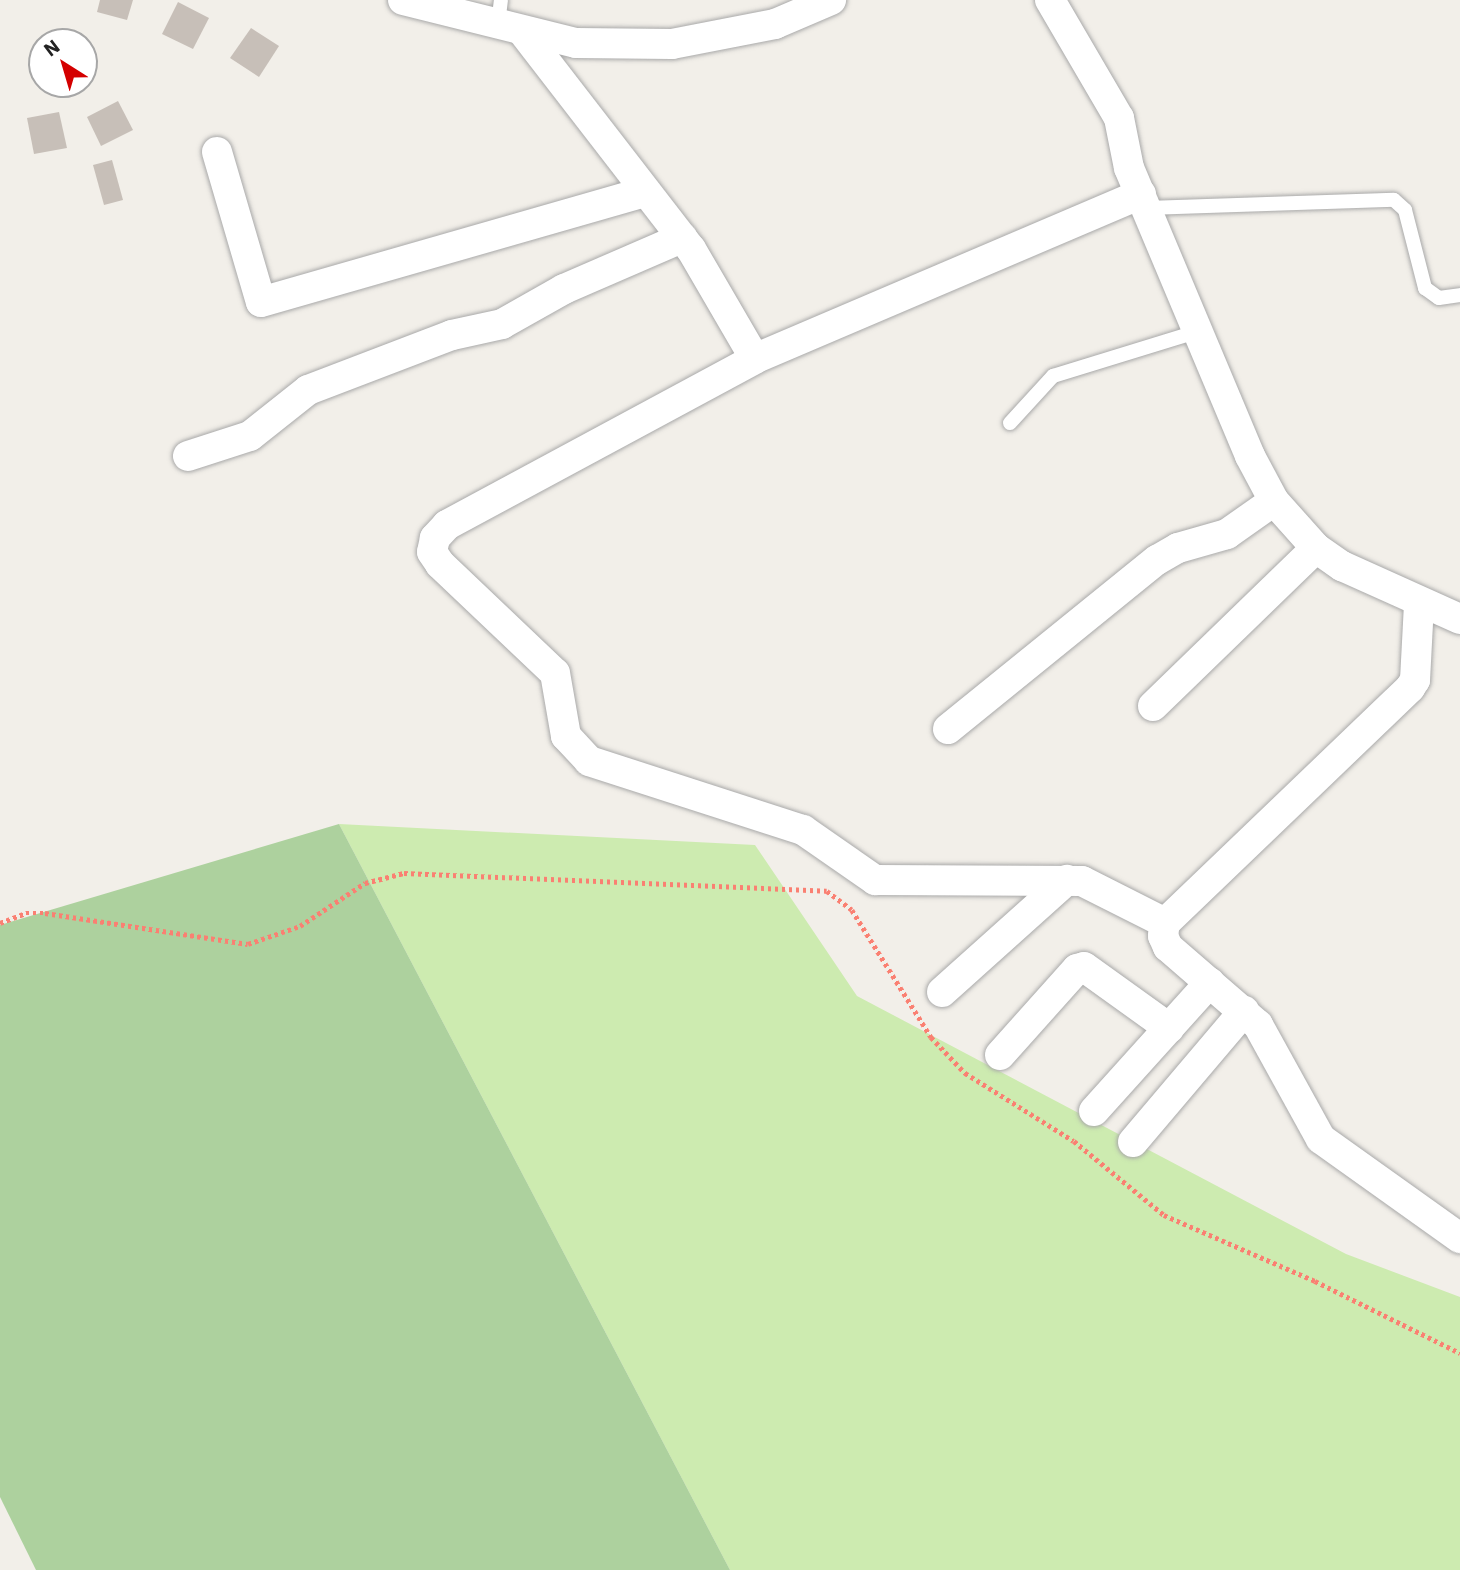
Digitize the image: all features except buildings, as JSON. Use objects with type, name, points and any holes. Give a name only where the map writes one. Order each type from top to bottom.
[{"type":"street","points":[[403,0],[507,19],[576,44],[672,44],[775,24],[831,0]]},
{"type":"street","points":[[1050,0],[1119,118],[1129,168],[1274,501],[1316,548],[1342,566],[1419,604],[1460,619]]},
{"type":"street","points":[[507,19],[682,238],[755,359]]},
{"type":"street","points":[[217,152],[261,302],[645,192]]},
{"type":"street","points":[[1144,201],[755,359],[447,526],[435,538],[432,552],[440,564],[555,673],[566,736],[589,761],[803,830],[875,880],[1082,881],[1165,923]]},
{"type":"street","points":[[188,456],[250,436],[308,390],[446,337],[502,324],[564,289],[682,238]]},
{"type":"street","points":[[948,729],[1169,552],[1227,534],[1274,501]]},
{"type":"street","points":[[1153,706],[1316,548]]},
{"type":"street","points":[[1165,923],[1410,688],[1416,671],[1419,604]]},
{"type":"street","points":[[942,992],[1067,880]]},
{"type":"street","points":[[1165,923],[1168,947],[1244,1011],[1270,1040],[1321,1139],[1460,1238]]},
{"type":"street","points":[[1000,1055],[1077,969],[1084,967],[1170,1028]]},
{"type":"street","points":[[1094,1111],[1210,982]]},
{"type":"street","points":[[1133,1142],[1244,1011]]},
{"type":"lane","points":[[1144,201],[1394,200],[1405,210],[1425,288],[1439,299],[1460,295]]},
{"type":"lane","points":[[1010,423],[1053,376],[1199,331]]},
{"type":"path","points":[[0,923],[26,913],[45,913],[248,944],[300,926],[365,883],[404,873],[827,891],[852,910],[931,1037],[965,1073],[1074,1141],[1164,1215],[1315,1281],[1460,1353]]},
{"type":"green space","points":[[339,824],[755,845],[857,996],[1346,1254],[1460,1297],[1460,1570],[730,1570]]},
{"type":"green space","points":[[339,824],[730,1570],[36,1570],[0,1497],[0,925]]}]
